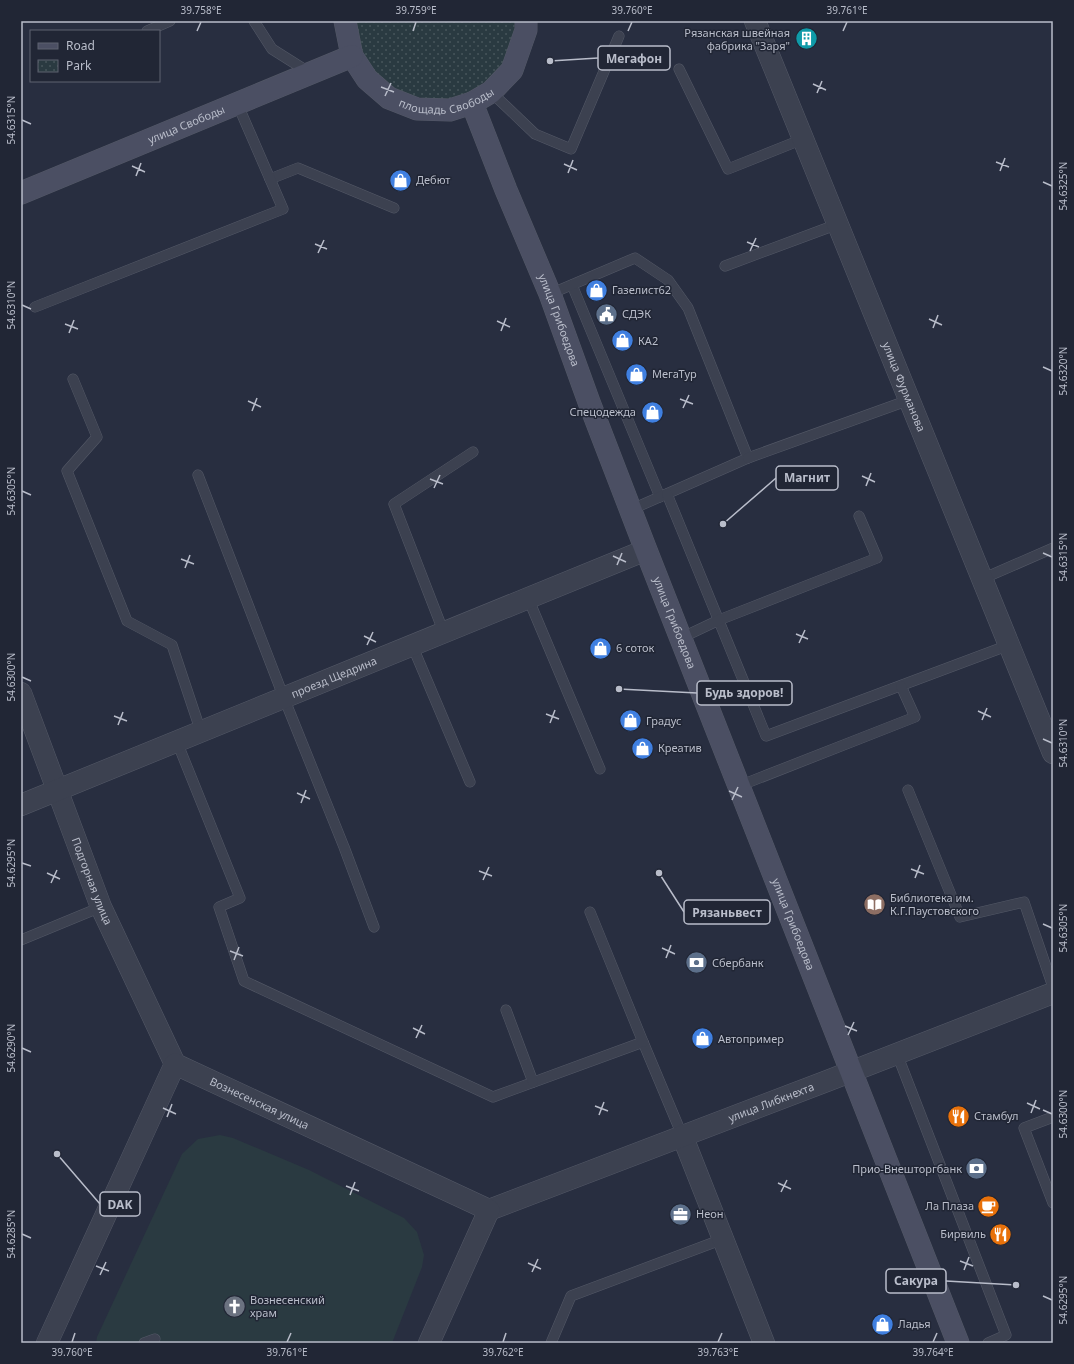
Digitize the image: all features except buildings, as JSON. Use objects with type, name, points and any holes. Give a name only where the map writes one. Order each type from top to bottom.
[{"type":"main road","name":"площадь Свободы","points":[[345,21],[352,56],[367,79],[389,98],[416,109],[450,110],[472,103],[491,92],[512,70],[526,30],[526,21]]},
{"type":"main road","name":"улица Свободы","points":[[21,193],[352,56]]},
{"type":"main road","name":"улица Грибоедова","points":[[472,103],[506,190],[550,294],[630,510],[958,1343]]},
{"type":"street","name":"улица Фурманова","points":[[755,21],[1053,753]]},
{"type":"street","name":"проезд Щедрина","points":[[21,805],[646,550]]},
{"type":"street","name":"Подгорная улица","points":[[21,693],[101,907],[175,1064]]},
{"type":"street","name":"улица Либкнехта","points":[[489,1210],[1053,993]]},
{"type":"street","name":"Вознесенская улица","points":[[175,1064],[489,1210]]},
{"type":"street","points":[[47,1343],[175,1064]]},
{"type":"street","points":[[682,1135],[764,1343]]},
{"type":"street","points":[[429,1343],[489,1210]]},
{"type":"lane","points":[[149,30],[170,21]]},
{"type":"lane","points":[[254,21],[272,49],[310,73]]},
{"type":"lane","points":[[491,92],[535,134],[571,149],[619,36]]},
{"type":"lane","points":[[679,69],[728,169],[803,139]]},
{"type":"lane","points":[[35,307],[283,209],[237,103]]},
{"type":"lane","points":[[270,180],[298,168],[394,208]]},
{"type":"lane","points":[[726,266],[838,224]]},
{"type":"lane","points":[[550,294],[635,258],[668,280],[688,308],[748,458]]},
{"type":"lane","points":[[572,285],[719,620],[766,736],[1009,644]]},
{"type":"lane","points":[[73,379],[97,437],[67,471],[127,621],[172,645],[201,732]]},
{"type":"lane","points":[[630,510],[748,458],[909,400]]},
{"type":"lane","points":[[444,633],[394,504],[473,452]]},
{"type":"lane","points":[[198,475],[284,698],[344,847],[374,928]]},
{"type":"lane","points":[[681,638],[719,620],[877,558],[858,516]]},
{"type":"lane","points":[[982,579],[1053,548]]},
{"type":"lane","points":[[528,598],[600,770]]},
{"type":"lane","points":[[412,645],[470,782]]},
{"type":"lane","points":[[739,786],[915,717],[901,686]]},
{"type":"lane","points":[[177,742],[240,898],[219,907],[244,981],[493,1097],[643,1042]]},
{"type":"lane","points":[[908,790],[960,917],[1024,902],[1053,987]]},
{"type":"lane","points":[[21,940],[101,907]]},
{"type":"lane","points":[[590,912],[682,1135]]},
{"type":"lane","points":[[506,1010],[533,1082]]},
{"type":"lane","points":[[897,1054],[1006,1335],[988,1343]]},
{"type":"lane","points":[[1053,1117],[1024,1128],[1053,1203]]},
{"type":"lane","points":[[551,1343],[571,1296],[723,1239]]},
{"type":"lane","points":[[144,1343],[155,1339]]},
{"type":"green space","points":[[356,21],[515,21],[513,42],[508,54],[493,75],[472,90],[447,99],[434,100],[406,93],[394,87],[374,70],[361,48]]},
{"type":"green space","points":[[220,1135],[233,1138],[309,1170],[404,1218],[417,1232],[424,1255],[422,1267],[392,1343],[96,1343],[97,1337],[182,1154],[198,1139]]},
{"type":"place","name":"Рязанская швейная фабрика \"Заря\"","points":[[806,39]]},
{"type":"place","name":"Мегафон","points":[[550,61]]},
{"type":"place","name":"Дебют","points":[[400,180]]},
{"type":"place","name":"Газелист62","points":[[597,290]]},
{"type":"place","name":"СДЭК","points":[[606,314]]},
{"type":"place","name":"КА2","points":[[622,341]]},
{"type":"place","name":"МегаТур","points":[[636,374]]},
{"type":"place","name":"Спецодежда","points":[[652,412]]},
{"type":"place","name":"Магнит","points":[[723,524]]},
{"type":"place","name":"6 соток","points":[[600,648]]},
{"type":"place","name":"Будь здоров!","points":[[619,689]]},
{"type":"place","name":"Градус","points":[[631,721]]},
{"type":"place","name":"Креатив","points":[[642,748]]},
{"type":"place","name":"Рязаньвест","points":[[659,873]]},
{"type":"place","name":"Библиотека им. К.Г.Паустовского","points":[[874,904]]},
{"type":"place","name":"Сбербанк","points":[[696,963]]},
{"type":"place","name":"Автопример","points":[[702,1039]]},
{"type":"place","name":"Стамбул","points":[[958,1116]]},
{"type":"place","name":"DAK","points":[[57,1154]]},
{"type":"place","name":"Прио-Внешторгбанк","points":[[977,1169]]},
{"type":"place","name":"Ла Плаза","points":[[989,1206]]},
{"type":"place","name":"Неон","points":[[681,1214]]},
{"type":"place","name":"Бирвиль","points":[[1001,1234]]},
{"type":"place","name":"Сакура","points":[[1016,1285]]},
{"type":"place","name":"Вознесенский храм","points":[[235,1306]]},
{"type":"place","name":"Ладья","points":[[882,1324]]}]
